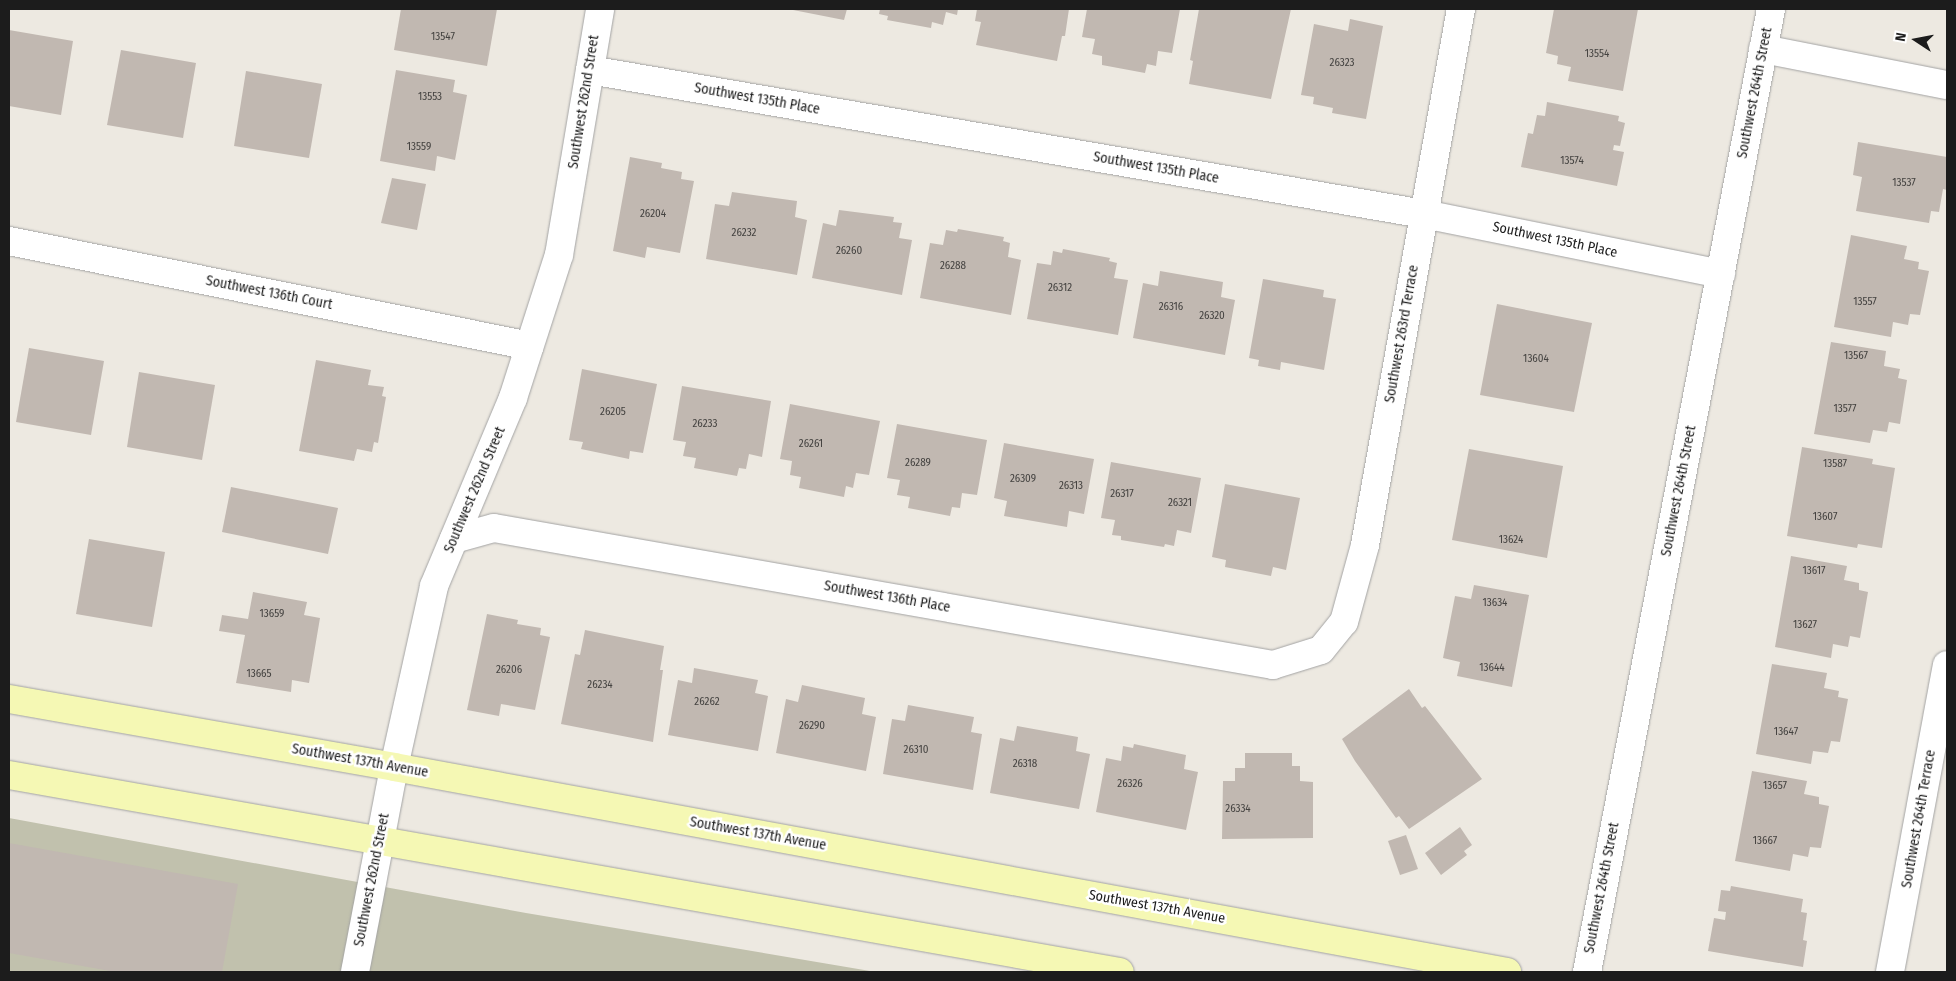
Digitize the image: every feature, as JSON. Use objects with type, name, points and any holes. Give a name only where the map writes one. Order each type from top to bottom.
[{"type":"main road","name":"Southwest 137th Avenue","points":[[9,699],[394,767],[1507,972]]},
{"type":"main road","points":[[9,775],[1120,972]]},
{"type":"street","name":"Southwest 262nd Street","points":[[355,972],[394,767],[434,586],[513,398],[559,255],[600,9]]},
{"type":"street","name":"Southwest 263rd Terrace","points":[[1321,650],[1344,622],[1365,545],[1460,9]]},
{"type":"street","name":"Southwest 264th Street","points":[[1587,972],[1770,9]]},
{"type":"street","points":[[1763,49],[1947,85]]},
{"type":"street","name":"Southwest 135th Place","points":[[590,70],[1424,214],[1721,274]]},
{"type":"street","name":"Southwest 136th Court","points":[[9,241],[530,346]]},
{"type":"street","name":"Southwest 136th Place","points":[[454,540],[494,528],[1273,665],[1321,650]]},
{"type":"street","name":"Southwest 264th Terrace","points":[[1890,972],[1947,665]]},
{"type":"shaded area","points":[[9,818],[526,913],[876,972],[9,972]]},
{"type":"building","points":[[401,9],[497,9],[487,66],[394,50]]},
{"type":"building","points":[[788,9],[847,9],[844,20]]},
{"type":"building","points":[[880,9],[958,9],[957,15],[946,12],[943,25],[932,22],[931,28],[887,20],[888,16],[879,14]]},
{"type":"building","points":[[977,9],[1069,9],[1065,36],[1062,36],[1057,61],[976,45],[981,22],[975,21]]},
{"type":"building","points":[[1087,9],[1180,9],[1172,53],[1158,51],[1156,66],[1147,64],[1145,73],[1102,65],[1102,56],[1092,54],[1095,39],[1082,37]]},
{"type":"building","points":[[1199,9],[1291,9],[1271,99],[1189,84],[1193,61],[1190,60]]},
{"type":"building","points":[[1554,9],[1638,9],[1623,91],[1568,81],[1571,67],[1557,64],[1558,56],[1546,53]]},
{"type":"building","points":[[1350,19],[1383,26],[1366,119],[1332,113],[1333,108],[1313,104],[1314,97],[1301,95],[1314,24],[1348,31]]},
{"type":"building","points":[[9,30],[73,41],[61,115],[9,106]]},
{"type":"building","points":[[121,50],[196,63],[183,138],[107,125]]},
{"type":"building","points":[[396,70],[455,80],[453,92],[467,95],[455,160],[437,156],[435,171],[380,161]]},
{"type":"building","points":[[246,71],[322,84],[309,158],[234,146]]},
{"type":"building","points":[[1547,102],[1619,116],[1618,121],[1625,123],[1620,146],[1614,145],[1613,150],[1624,152],[1617,186],[1521,167],[1528,133],[1533,134],[1537,115],[1545,116]]},
{"type":"building","points":[[1858,142],[1947,157],[1947,190],[1943,189],[1939,212],[1931,211],[1929,223],[1856,211],[1862,177],[1853,175]]},
{"type":"building","points":[[630,157],[662,163],[661,168],[682,172],[681,179],[694,181],[680,253],[647,247],[645,258],[613,251]]},
{"type":"building","points":[[392,178],[426,184],[417,230],[381,223]]},
{"type":"building","points":[[732,192],[797,201],[795,217],[807,220],[797,275],[706,259],[715,204],[729,206]]},
{"type":"building","points":[[839,210],[894,217],[893,222],[902,223],[899,238],[912,240],[902,295],[812,278],[823,223],[836,226]]},
{"type":"building","points":[[958,229],[1004,237],[1003,241],[1010,243],[1008,257],[1021,260],[1011,315],[920,298],[930,243],[943,245],[946,230],[957,232]]},
{"type":"building","points":[[1851,235],[1907,246],[1904,259],[1919,262],[1918,269],[1929,271],[1920,315],[1910,314],[1908,325],[1893,322],[1891,337],[1834,327]]},
{"type":"building","points":[[1063,249],[1110,258],[1109,261],[1117,263],[1114,278],[1128,280],[1118,335],[1027,319],[1037,263],[1051,265],[1053,251],[1062,253]]},
{"type":"building","points":[[1160,271],[1223,282],[1221,297],[1235,300],[1225,355],[1133,338],[1143,283],[1158,286]]},
{"type":"building","points":[[1263,279],[1324,290],[1323,297],[1336,299],[1324,370],[1281,362],[1280,370],[1258,366],[1259,360],[1249,358]]},
{"type":"building","points":[[1497,304],[1592,323],[1574,412],[1480,395]]},
{"type":"building","points":[[1831,342],[1886,351],[1884,366],[1900,369],[1898,378],[1907,380],[1900,424],[1889,422],[1887,432],[1873,430],[1870,443],[1814,434]]},
{"type":"building","points":[[29,348],[104,361],[91,435],[16,422]]},
{"type":"building","points":[[316,360],[371,370],[368,385],[384,387],[382,396],[386,397],[378,443],[374,442],[372,452],[357,449],[354,461],[299,451]]},
{"type":"building","points":[[582,369],[657,384],[643,453],[630,451],[629,459],[581,449],[583,442],[569,440]]},
{"type":"building","points":[[139,372],[215,385],[202,460],[127,447]]},
{"type":"building","points":[[682,386],[771,401],[762,457],[749,454],[746,469],[739,468],[737,476],[694,468],[696,458],[683,456],[686,442],[673,440]]},
{"type":"building","points":[[790,404],[880,421],[869,475],[856,473],[853,488],[846,486],[844,497],[799,488],[801,477],[790,475],[792,461],[780,459]]},
{"type":"building","points":[[897,424],[987,440],[977,495],[962,493],[960,508],[952,507],[950,516],[908,508],[910,497],[897,495],[900,480],[887,478]]},
{"type":"building","points":[[1004,443],[1094,459],[1084,514],[1069,511],[1067,527],[1004,516],[1007,501],[994,498]]},
{"type":"building","points":[[1802,447],[1873,459],[1872,464],[1895,468],[1882,548],[1858,544],[1857,548],[1787,536]]},
{"type":"building","points":[[1469,449],[1563,466],[1547,558],[1452,540]]},
{"type":"building","points":[[1111,462],[1201,478],[1191,533],[1177,530],[1174,546],[1165,544],[1164,547],[1121,540],[1121,536],[1112,535],[1115,520],[1101,518]]},
{"type":"building","points":[[1225,484],[1300,498],[1286,570],[1273,567],[1271,576],[1225,567],[1226,560],[1212,557]]},
{"type":"building","points":[[231,487],[338,508],[328,554],[222,532]]},
{"type":"building","points":[[89,539],[165,552],[152,627],[76,614]]},
{"type":"building","points":[[1791,556],[1847,566],[1844,580],[1859,583],[1859,590],[1868,592],[1860,638],[1850,636],[1848,647],[1833,644],[1831,658],[1775,647]]},
{"type":"building","points":[[1474,585],[1529,595],[1512,687],[1457,676],[1460,662],[1443,658],[1455,596],[1471,599]]},
{"type":"building","points":[[253,592],[307,602],[304,615],[320,618],[309,683],[292,680],[291,692],[236,683],[245,635],[219,631],[222,615],[248,619]]},
{"type":"building","points":[[487,614],[518,620],[517,624],[541,628],[540,635],[550,637],[535,710],[501,704],[499,716],[467,710]]},
{"type":"building","points":[[585,630],[664,646],[660,670],[663,670],[653,742],[561,724],[575,654],[580,655]]},
{"type":"building","points":[[1772,664],[1827,673],[1824,688],[1839,691],[1838,697],[1848,699],[1840,742],[1831,741],[1828,753],[1813,751],[1811,764],[1756,754]]},
{"type":"building","points":[[694,668],[758,680],[755,693],[768,696],[758,751],[668,735],[678,680],[692,683]]},
{"type":"building","points":[[802,685],[865,698],[862,714],[876,717],[866,771],[776,753],[786,699],[798,702]]},
{"type":"building","points":[[1409,689],[1422,708],[1425,706],[1482,779],[1409,829],[1399,816],[1396,818],[1355,761],[1342,739]]},
{"type":"building","points":[[908,705],[974,717],[971,732],[982,734],[973,790],[883,774],[892,719],[905,721]]},
{"type":"building","points":[[1017,726],[1078,737],[1076,751],[1090,754],[1079,809],[990,793],[1000,738],[1014,741]]},
{"type":"building","points":[[1134,744],[1186,755],[1184,769],[1198,772],[1186,830],[1096,812],[1106,758],[1121,761],[1123,746],[1133,748]]},
{"type":"building","points":[[1245,753],[1292,753],[1292,766],[1300,766],[1300,781],[1313,782],[1313,838],[1222,839],[1223,781],[1235,781],[1235,768],[1245,768]]},
{"type":"building","points":[[1752,771],[1807,781],[1804,794],[1819,797],[1819,804],[1829,806],[1821,848],[1810,847],[1808,857],[1793,854],[1790,871],[1735,861]]},
{"type":"building","points":[[1460,827],[1472,845],[1464,851],[1467,855],[1441,875],[1425,853]]},
{"type":"building","points":[[1406,835],[1418,869],[1400,875],[1388,841]]},
{"type":"building","points":[[9,843],[238,884],[222,972],[116,972],[9,953]]},
{"type":"building","points":[[1731,886],[1803,899],[1801,912],[1807,913],[1803,940],[1807,941],[1803,967],[1708,951],[1714,918],[1725,920],[1726,912],[1718,911],[1721,890],[1730,891]]}]
